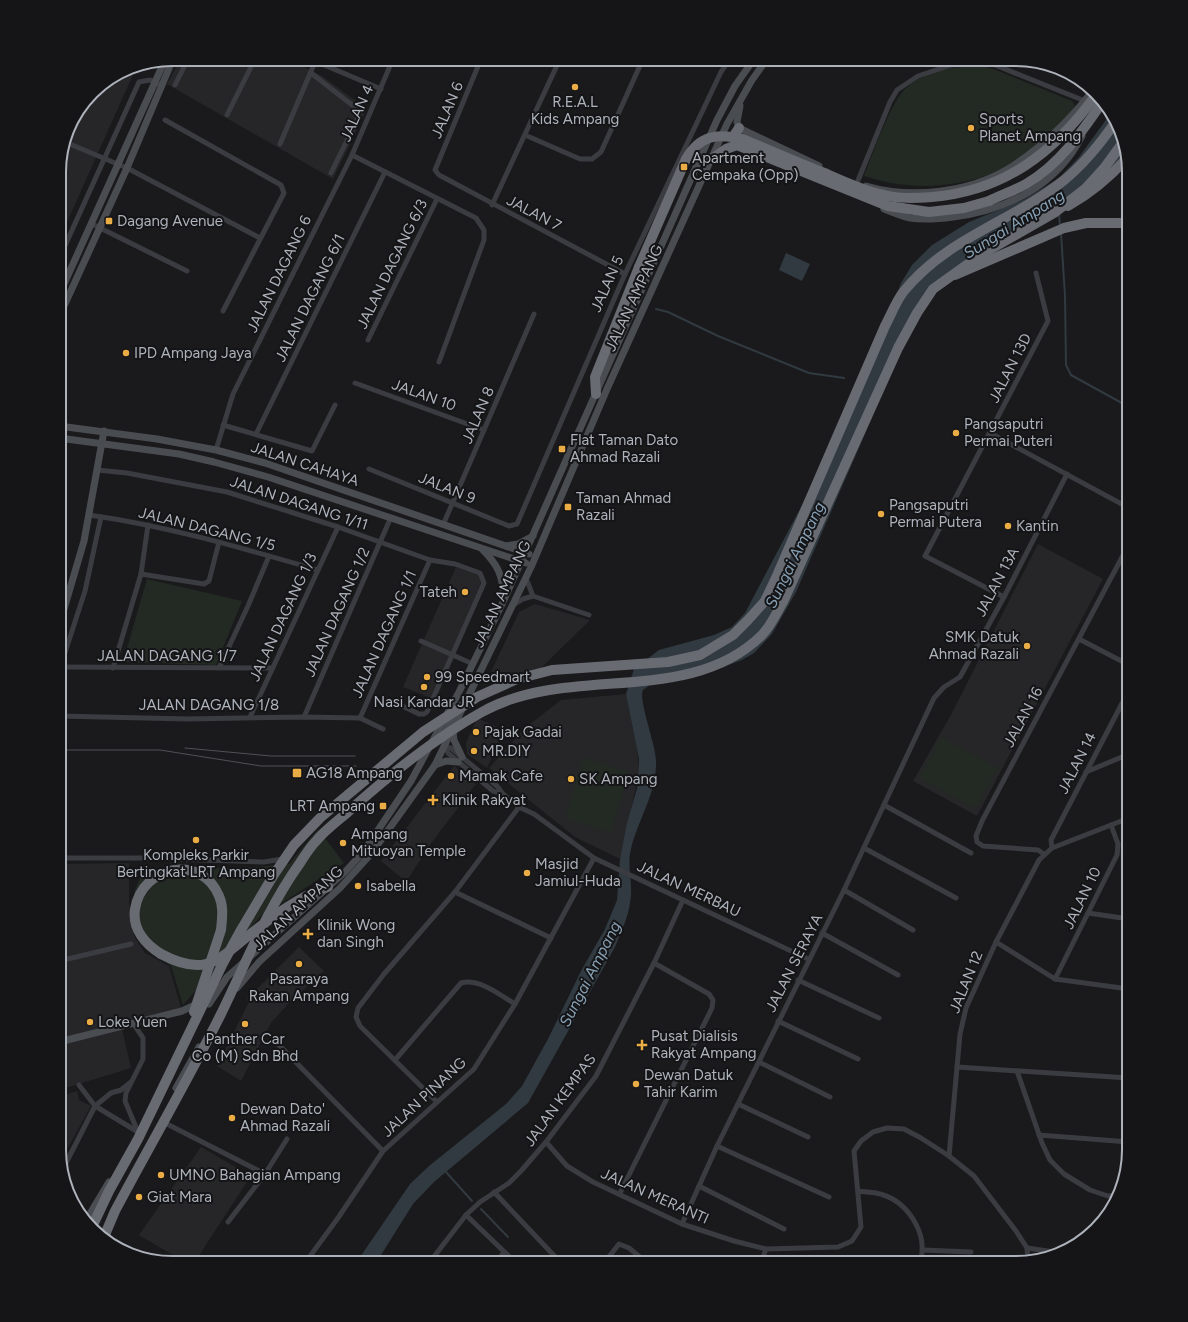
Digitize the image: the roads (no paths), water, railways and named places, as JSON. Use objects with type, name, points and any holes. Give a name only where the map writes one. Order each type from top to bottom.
[{"type":"highway","points":[[598,390],[595,377],[639,267],[686,159],[697,143],[712,136],[728,136],[743,139],[857,187],[884,196],[920,198],[956,195],[986,186],[1026,166],[1056,141],[1093,99]]},
{"type":"highway","points":[[710,160],[726,149],[737,145],[888,206],[929,212],[964,208],[989,201],[1026,184],[1053,164],[1070,146],[1099,106]]},
{"type":"highway","points":[[94,1222],[109,1191],[138,1139],[223,963],[273,876],[294,845],[320,818],[423,732],[477,697],[517,679],[552,670],[668,662],[700,655],[734,634],[765,601],[885,326],[903,292],[930,264],[959,242],[1039,198],[1064,180],[1098,147],[1112,127]]},
{"type":"highway","points":[[737,145],[735,134],[739,128]]},
{"type":"highway","points":[[1054,213],[1095,178],[1119,148]]},
{"type":"highway","points":[[106,1233],[115,1210],[221,1014],[285,884],[316,840],[365,797],[422,752],[483,711],[525,694],[562,687],[675,678],[707,670],[747,648],[764,633],[783,602],[898,348],[917,313],[933,289],[982,254],[1086,196],[1121,164]]},
{"type":"highway","points":[[950,277],[1064,228],[1086,223],[1122,223]]},
{"type":"highway","points":[[182,1050],[221,930],[222,917],[219,896],[212,885],[197,873],[185,870],[165,872],[156,876],[146,884],[139,893],[134,915],[140,936],[145,942],[170,959],[193,965],[204,965],[219,960],[256,929],[314,891],[328,887]]},
{"type":"main road","points":[[66,273],[92,224],[158,84],[169,66]]},
{"type":"main road","name":"JALAN AMPANG","points":[[88,1215],[138,1132],[212,997],[227,976],[345,872],[364,851],[403,796],[458,694],[504,600],[717,120],[749,66]]},
{"type":"main road","name":"JALAN AMPANG","points":[[103,1230],[113,1206],[220,1006],[259,962],[340,888],[371,854],[436,765],[446,747],[532,565],[607,389],[710,160],[727,124],[763,66]]},
{"type":"main road","points":[[66,301],[127,168],[163,67]]},
{"type":"main road","points":[[741,100],[737,122],[739,128],[857,183],[900,192],[914,193],[949,189],[978,182],[1013,166],[1031,153],[1057,130],[1089,95]]},
{"type":"main road","points":[[1085,101],[1093,99]]},
{"type":"main road","points":[[847,189],[880,207],[910,218],[940,219],[971,215],[1002,206],[1029,193],[1053,176],[1076,148],[1097,104]]},
{"type":"main road","points":[[1057,130],[1070,132],[1074,139],[1076,148]]},
{"type":"main road","name":"JALAN CAHAYA","points":[[66,427],[104,430],[216,450],[265,463],[535,557]]},
{"type":"main road","points":[[66,602],[84,541],[104,430]]},
{"type":"main road","name":"JALAN CAHAYA","points":[[66,439],[101,443],[214,462],[268,477],[532,565]]},
{"type":"main road","points":[[506,546],[518,544],[533,536]]},
{"type":"main road","points":[[481,548],[497,566],[503,585],[504,600]]},
{"type":"main road","points":[[428,751],[438,746],[446,747],[443,738],[456,713],[458,694]]},
{"type":"main road","points":[[436,765],[446,761],[460,759],[454,740],[453,731]]},
{"type":"main road","points":[[66,1040],[182,1011],[212,997]]},
{"type":"main road","points":[[138,1132],[149,1139]]},
{"type":"street","points":[[175,85],[184,66]]},
{"type":"street","points":[[227,115],[252,66]]},
{"type":"street","points":[[280,144],[314,66]]},
{"type":"street","points":[[325,66],[381,89]]},
{"type":"street","name":"JALAN 4","points":[[352,155],[390,66]]},
{"type":"street","name":"JALAN 6","points":[[435,170],[478,66]]},
{"type":"street","points":[[492,205],[557,66]]},
{"type":"street","points":[[525,135],[580,159],[592,159],[601,152],[640,66]]},
{"type":"street","name":"JALAN 5","points":[[517,524],[625,274],[725,66]]},
{"type":"street","points":[[857,183],[882,121],[897,90],[918,76],[948,66]]},
{"type":"street","points":[[996,66],[1085,101]]},
{"type":"street","points":[[311,73],[356,108],[359,114],[331,173]]},
{"type":"street","points":[[66,244],[138,82],[150,80],[158,84]]},
{"type":"street","points":[[165,120],[281,184],[284,193],[223,311]]},
{"type":"street","points":[[70,144],[127,168],[260,238]]},
{"type":"street","points":[[352,155],[476,218],[484,230],[484,240],[439,362]]},
{"type":"street","name":"JALAN DAGANG 6","points":[[216,450],[233,394],[352,155]]},
{"type":"street","name":"JALAN 7","points":[[435,170],[439,176],[625,274]]},
{"type":"street","name":"JALAN DAGANG 6/1","points":[[256,434],[385,172]]},
{"type":"street","name":"JALAN DAGANG 6/3","points":[[368,340],[437,199]]},
{"type":"street","points":[[92,224],[187,271]]},
{"type":"street","name":"JALAN 13D","points":[[1004,597],[925,556],[1048,321],[1036,273]]},
{"type":"street","points":[[66,285],[72,288]]},
{"type":"street","name":"JALAN 8","points":[[443,525],[534,314]]},
{"type":"street","name":"JALAN 10","points":[[355,383],[484,430]]},
{"type":"street","points":[[598,390],[607,389]]},
{"type":"street","points":[[223,425],[312,451],[336,405]]},
{"type":"street","points":[[990,434],[1122,504]]},
{"type":"street","name":"JALAN 9","points":[[369,469],[509,526],[517,524]]},
{"type":"street","name":"JALAN DAGANG 1/11","points":[[97,470],[127,473],[227,492],[338,527],[430,560],[455,564],[480,573],[484,583],[452,655]]},
{"type":"street","name":"JALAN 13A","points":[[896,778],[934,698],[944,687],[960,677],[1004,597],[1067,474]]},
{"type":"street","name":"JALAN DAGANG 1/5","points":[[88,515],[148,525],[219,542],[318,570]]},
{"type":"street","points":[[66,650],[85,591],[101,517]]},
{"type":"street","name":"JALAN DAGANG 1/2","points":[[304,716],[391,517]]},
{"type":"street","points":[[114,668],[141,574],[148,525]]},
{"type":"street","name":"JALAN DAGANG 1/3","points":[[250,717],[338,527]]},
{"type":"street","points":[[141,574],[204,584],[209,581],[219,542]]},
{"type":"street","points":[[219,668],[248,606],[269,556]]},
{"type":"street","name":"JALAN 16","points":[[1044,854],[1038,850],[983,846],[977,842],[976,836],[985,814],[1122,557]]},
{"type":"street","name":"JALAN DAGANG 1/1","points":[[360,718],[430,560]]},
{"type":"street","points":[[526,575],[528,586],[533,596]]},
{"type":"street","points":[[511,607],[523,599],[533,596],[589,615]]},
{"type":"street","points":[[1079,639],[1122,661]]},
{"type":"street","points":[[421,641],[473,664]]},
{"type":"street","points":[[394,702],[424,714],[432,701],[452,655]]},
{"type":"street","name":"JALAN DAGANG 1/7","points":[[66,669],[273,668]]},
{"type":"street","name":"JALAN 14","points":[[1052,848],[1051,840],[1122,703]]},
{"type":"street","name":"JALAN DAGANG 1/8","points":[[66,716],[188,719],[304,716],[360,718]]},
{"type":"street","points":[[360,718],[382,729]]},
{"type":"street","name":"JALAN MERBAU","points":[[446,747],[451,748],[460,759],[493,790],[503,794],[518,807],[534,814],[594,858],[808,959]]},
{"type":"street","points":[[1086,772],[1122,757]]},
{"type":"street","name":"JALAN SERAYA","points":[[682,1224],[717,1146],[808,959],[844,890],[896,778]]},
{"type":"street","points":[[884,805],[971,853]]},
{"type":"street","points":[[66,858],[145,858],[273,862],[286,856],[338,806]]},
{"type":"street","points":[[437,1102],[360,1026],[356,1017],[358,1008],[384,974],[455,892],[518,807]]},
{"type":"street","points":[[1044,854],[1052,848],[1122,821]]},
{"type":"street","name":"JALAN 10","points":[[1055,980],[1117,855],[1118,844],[1111,825]]},
{"type":"street","points":[[864,848],[956,898]]},
{"type":"street","name":"JALAN 12","points":[[949,1156],[960,1034],[966,1008],[996,942],[1044,854]]},
{"type":"street","name":"JALAN PINANG","points":[[310,1256],[383,1151],[474,1069],[515,1004],[594,858]]},
{"type":"street","points":[[844,890],[913,930]]},
{"type":"street","points":[[455,892],[551,938]]},
{"type":"street","name":"JALAN KEMPAS","points":[[434,1256],[466,1215],[494,1192],[509,1183],[521,1171],[546,1142],[596,1076],[654,963],[683,900]]},
{"type":"street","points":[[1088,913],[1122,917]]},
{"type":"street","points":[[822,933],[898,975]]},
{"type":"street","points":[[996,942],[1055,980],[1122,989]]},
{"type":"street","points":[[66,959],[131,944]]},
{"type":"street","points":[[620,1193],[712,1008],[713,1000],[709,994],[654,963]]},
{"type":"street","points":[[798,980],[879,1018]]},
{"type":"street","points":[[395,1060],[461,983],[468,981],[476,983],[515,1004]]},
{"type":"street","points":[[778,1021],[858,1060]]},
{"type":"street","points":[[132,1023],[143,1038],[144,1048],[143,1059],[132,1081],[125,1101],[138,1132]]},
{"type":"street","points":[[274,1040],[383,1151]]},
{"type":"street","points":[[759,1062],[830,1097]]},
{"type":"street","points":[[958,1067],[1122,1078]]},
{"type":"street","points":[[1017,1071],[1038,1135],[1050,1160],[1064,1174],[1090,1190],[1108,1196],[1112,1196]]},
{"type":"street","points":[[67,1162],[95,1106],[111,1093],[121,1090],[132,1081]]},
{"type":"street","points":[[79,1085],[95,1106],[138,1132]]},
{"type":"street","points":[[738,1104],[808,1137]]},
{"type":"street","points":[[159,1120],[265,1174]]},
{"type":"street","name":"JALAN MERANTI","points":[[546,1142],[567,1166],[594,1182],[620,1193],[682,1224],[734,1241],[766,1249],[838,1247],[852,1241],[861,1227],[854,1151],[861,1141],[873,1132],[886,1128],[904,1128],[949,1156]]},
{"type":"street","points":[[1038,1135],[1122,1141]]},
{"type":"street","points":[[228,1222],[265,1174],[287,1139]]},
{"type":"street","points":[[717,1146],[829,1197]]},
{"type":"street","points":[[949,1156],[974,1176],[987,1192],[1027,1248],[1028,1255]]},
{"type":"street","points":[[699,1186],[784,1229]]},
{"type":"street","points":[[858,1191],[877,1193],[901,1204],[912,1215],[919,1232],[923,1250],[922,1256]]},
{"type":"street","points":[[494,1192],[553,1256]]},
{"type":"street","points":[[466,1215],[508,1256]]},
{"type":"street","points":[[610,1256],[619,1244],[629,1248],[639,1256]]},
{"type":"street","points":[[1027,1248],[1047,1251]]},
{"type":"street","points":[[764,1256],[766,1249]]},
{"type":"street","points":[[923,1250],[972,1252]]},
{"type":"street","points":[[501,1256],[504,1252]]},
{"type":"water","name":"Sungai Ampang","points":[[1107,118],[1114,131],[1120,151],[1121,163],[1100,185],[1072,207],[1049,218],[934,289],[906,340],[796,592],[772,634],[754,653],[742,660],[718,669],[651,684],[643,690],[643,703],[655,754],[656,773],[654,784],[631,849],[629,860],[631,889],[630,902],[625,921],[615,947],[528,1103],[434,1182],[413,1204],[380,1256],[361,1256],[410,1184],[429,1166],[506,1104],[522,1086],[549,1037],[581,971],[605,929],[617,900],[620,859],[627,823],[638,785],[639,759],[626,694],[634,669],[659,650],[714,635],[732,627],[745,613],[858,399],[901,283],[912,265],[932,245],[969,222],[1025,199],[1059,178],[1079,157]]},
{"type":"water","points":[[786,253],[810,264],[802,281],[779,270]]},
{"type":"waterway","points":[[1059,214],[1060,225]]},
{"type":"waterway","points":[[1061,233],[1065,296],[1066,365],[1071,375],[1122,403]]},
{"type":"waterway","points":[[656,309],[668,312],[718,336],[809,373],[844,378]]},
{"type":"waterway","points":[[446,1172],[472,1201]]},
{"type":"waterway","points":[[481,1209],[508,1237]]},
{"type":"tram line","points":[[185,748],[271,756],[355,756]]},
{"type":"tram line","points":[[66,750],[160,750],[261,766],[356,766]]},
{"type":"place","name":"R.E.A.L Kids Ampang","points":[[575,87]]},
{"type":"place","name":"Sports Planet Ampang","points":[[971,128]]},
{"type":"place","name":"Apartment Cempaka (Opp)","points":[[684,167]]},
{"type":"place","name":"Dagang Avenue","points":[[109,221]]},
{"type":"place","name":"IPD Ampang Jaya","points":[[126,353]]},
{"type":"place","name":"Pangsaputri Permai Puteri","points":[[956,433]]},
{"type":"place","name":"Flat Taman Dato Ahmad Razali","points":[[562,449]]},
{"type":"place","name":"Taman Ahmad Razali","points":[[568,507]]},
{"type":"place","name":"Pangsaputri Permai Putera","points":[[881,514]]},
{"type":"place","name":"Kantin","points":[[1008,526]]},
{"type":"place","name":"Tateh","points":[[465,592]]},
{"type":"place","name":"SMK Datuk Ahmad Razali","points":[[1027,646]]},
{"type":"place","name":"99 Speedmart","points":[[427,677]]},
{"type":"place","name":"Nasi Kandar JR","points":[[424,687]]},
{"type":"place","name":"Pajak Gadai","points":[[476,732]]},
{"type":"place","name":"MR.DIY","points":[[474,751]]},
{"type":"place","name":"AG18 Ampang","points":[[297,773]]},
{"type":"place","name":"Mamak Cafe","points":[[451,776]]},
{"type":"place","name":"SK Ampang","points":[[571,779]]},
{"type":"place","name":"Klinik Rakyat","points":[[433,800]]},
{"type":"place","name":"LRT Ampang","points":[[383,806]]},
{"type":"place","name":"Kompleks Parkir Bertingkat LRT Ampang","points":[[196,840]]},
{"type":"place","name":"Ampang Mituoyan Temple","points":[[343,843]]},
{"type":"place","name":"Masjid Jamiul-Huda","points":[[527,873]]},
{"type":"place","name":"Isabella","points":[[358,886]]},
{"type":"place","name":"Klinik Wong dan Singh","points":[[308,934]]},
{"type":"place","name":"Pasaraya Rakan Ampang","points":[[299,964]]},
{"type":"place","name":"Loke Yuen","points":[[90,1022]]},
{"type":"place","name":"Panther Car Co (M) Sdn Bhd","points":[[245,1024]]},
{"type":"place","name":"Pusat Dialisis Rakyat Ampang","points":[[642,1045]]},
{"type":"place","name":"Dewan Datuk Tahir Karim","points":[[636,1084]]},
{"type":"place","name":"Dewan Dato' Ahmad Razali","points":[[232,1118]]},
{"type":"place","name":"UMNO Bahagian Ampang","points":[[161,1175]]},
{"type":"place","name":"Giat Mara","points":[[139,1197]]}]
